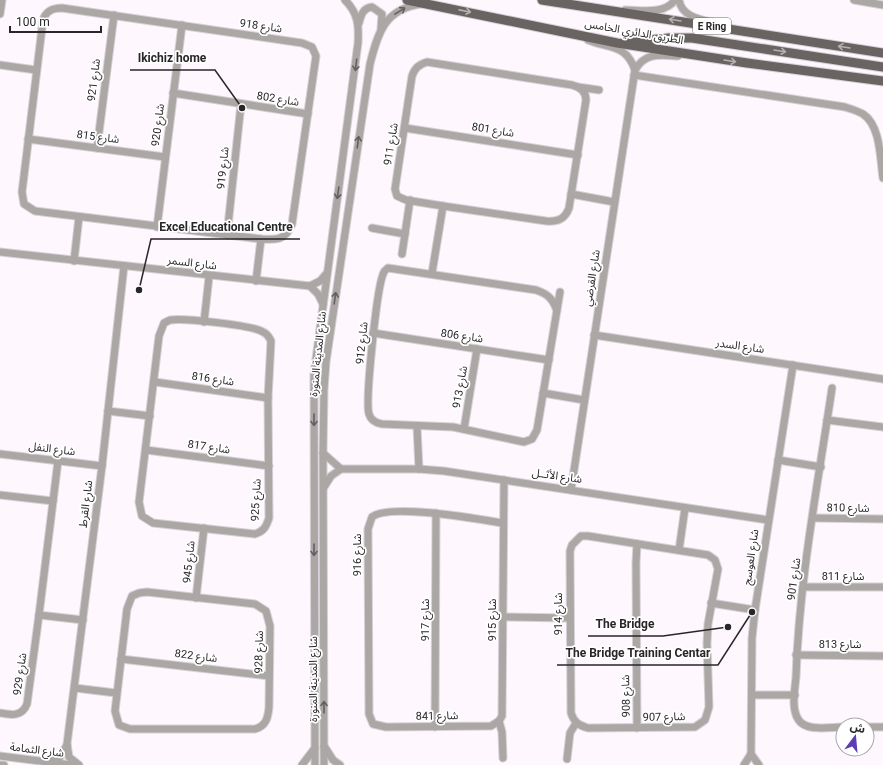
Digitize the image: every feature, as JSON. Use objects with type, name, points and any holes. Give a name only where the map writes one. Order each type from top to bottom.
[{"type":"main road","name":"الطريق الدائري الخامس","points":[[407,0],[617,43],[706,57],[883,81]]},
{"type":"main road","name":"الطريق الدائري الخامس","points":[[542,0],[883,53]]},
{"type":"main road","points":[[617,43],[652,39],[692,38],[883,67]]},
{"type":"street","points":[[0,14],[2,0]]},
{"type":"street","name":"شارع المدينة المنورة","points":[[315,765],[315,361],[357,60],[359,26],[353,10],[345,0]]},
{"type":"street","points":[[604,10],[660,10],[669,6],[675,0]]},
{"type":"street","points":[[679,0],[681,8],[689,15],[742,30]]},
{"type":"street","points":[[854,0],[883,5]]},
{"type":"street","name":"شارع المدينة المنورة","points":[[324,765],[323,453],[324,390],[327,354],[370,64],[380,31],[397,11],[427,3]]},
{"type":"street","points":[[359,26],[362,12],[365,9],[372,7],[382,14],[380,31]]},
{"type":"street","name":"شارع 918","points":[[62,8],[114,15],[302,43],[312,47],[316,56],[292,224],[282,239],[261,239],[79,217],[35,211],[24,204],[22,192],[43,20],[52,9],[62,8]]},
{"type":"street","name":"شارع 921","points":[[97,148],[114,15]]},
{"type":"street","name":"شارع 920","points":[[157,227],[182,25]]},
{"type":"street","points":[[568,32],[625,52],[632,60],[634,72]]},
{"type":"street","points":[[634,72],[640,61],[650,56],[706,57]]},
{"type":"street","name":"شارع 911","points":[[578,86],[586,95],[586,100],[569,208],[565,216],[552,221],[443,206],[397,196],[395,189],[412,76],[414,70],[419,65],[426,62],[578,86],[599,90]]},
{"type":"street","points":[[0,65],[36,70]]},
{"type":"street","points":[[634,72],[845,107],[863,114],[871,124],[876,134],[883,178]]},
{"type":"street","name":"شارع القرضي","points":[[571,490],[634,72]]},
{"type":"street","name":"شارع 802","points":[[173,93],[308,114]]},
{"type":"street","name":"شارع 919","points":[[227,235],[241,104]]},
{"type":"street","name":"شارع 801","points":[[405,128],[578,154]]},
{"type":"street","name":"شارع 815","points":[[28,139],[165,157]]},
{"type":"street","points":[[571,194],[614,202]]},
{"type":"street","points":[[402,254],[410,200]]},
{"type":"street","points":[[432,273],[443,206]]},
{"type":"street","points":[[74,261],[79,217]]},
{"type":"street","points":[[372,228],[405,234]]},
{"type":"street","points":[[256,281],[261,239]]},
{"type":"street","name":"شارع السمر","points":[[0,252],[310,286]]},
{"type":"street","name":"شارع القرط","points":[[50,762],[60,757],[67,744],[102,466],[124,266]]},
{"type":"street","name":"شارع 912","points":[[557,311],[548,295],[536,290],[393,267],[388,268],[384,272],[373,333],[368,405],[371,419],[376,423],[382,424],[417,427],[439,426],[464,429],[524,442],[528,441],[535,435],[537,430],[549,360],[557,311],[560,292]]},
{"type":"street","points":[[323,304],[318,294],[310,286],[320,282],[327,273]]},
{"type":"street","points":[[204,322],[209,276]]},
{"type":"street","name":"شارع 925","points":[[176,320],[204,322],[256,329],[268,335],[272,348],[268,398],[269,518],[265,529],[255,534],[153,523],[142,516],[139,502],[159,336],[164,323],[176,320]]},
{"type":"street","name":"شارع 806","points":[[373,333],[549,360]]},
{"type":"street","name":"شارع السدر","points":[[594,335],[883,379]]},
{"type":"street","name":"شارع 913","points":[[464,429],[477,349]]},
{"type":"street","name":"شارع العوسج","points":[[751,754],[752,638],[755,610],[793,365]]},
{"type":"street","name":"شارع 816","points":[[154,382],[268,398]]},
{"type":"street","name":"شارع 901","points":[[832,388],[803,587],[796,655],[795,714],[802,724],[809,727],[835,727]]},
{"type":"street","points":[[543,393],[584,400]]},
{"type":"street","points":[[108,411],[150,416]]},
{"type":"street","points":[[827,420],[883,427]]},
{"type":"street","points":[[417,427],[419,469]]},
{"type":"street","name":"شارع 817","points":[[146,450],[269,466]]},
{"type":"street","points":[[323,453],[341,469],[331,476],[324,487]]},
{"type":"street","name":"شارع النفل","points":[[0,454],[102,466]]},
{"type":"street","points":[[778,460],[821,467]]},
{"type":"street","name":"شارع 929","points":[[0,714],[18,715],[25,709],[40,615],[58,461]]},
{"type":"street","name":"شارع الأثــل","points":[[341,469],[419,469],[504,480],[768,520]]},
{"type":"street","name":"شارع 915","points":[[503,758],[500,721],[504,710],[502,523],[504,480]]},
{"type":"street","points":[[0,495],[53,501]]},
{"type":"street","points":[[679,550],[685,508]]},
{"type":"street","name":"شارع 916","points":[[373,724],[369,714],[369,523],[372,517],[383,512],[436,514],[502,523]]},
{"type":"street","name":"شارع 917","points":[[435,727],[436,514]]},
{"type":"street","name":"شارع 810","points":[[813,518],[883,516]]},
{"type":"street","name":"شارع 945","points":[[196,598],[204,528]]},
{"type":"street","name":"شارع 907","points":[[576,539],[588,536],[708,555],[715,560],[718,569],[711,603],[707,643],[709,707],[705,720],[701,725],[695,727],[588,728],[576,723]]},
{"type":"street","name":"شارع 914","points":[[576,539],[570,551],[569,618],[571,713],[576,723]]},
{"type":"street","name":"شارع 908","points":[[637,544],[637,728]]},
{"type":"street","name":"شارع 811","points":[[803,587],[883,587]]},
{"type":"street","name":"شارع 928","points":[[147,592],[255,604],[266,611],[270,626],[268,716],[261,727],[255,729],[124,728],[119,725],[116,719],[116,693],[121,659],[127,609],[132,596],[139,593],[147,592]]},
{"type":"street","points":[[711,603],[755,610]]},
{"type":"street","points":[[40,615],[82,620]]},
{"type":"street","points":[[503,617],[569,618]]},
{"type":"street","name":"شارع 813","points":[[796,655],[883,656]]},
{"type":"street","name":"شارع 822","points":[[121,659],[269,676]]},
{"type":"street","points":[[75,688],[116,693]]},
{"type":"street","points":[[752,695],[795,695]]},
{"type":"street","name":"شارع 841","points":[[373,724],[386,727],[491,726],[500,721]]},
{"type":"street","points":[[567,759],[570,733],[576,723]]},
{"type":"street","points":[[67,744],[69,757],[79,765]]},
{"type":"street","points":[[324,746],[331,757],[340,765]]},
{"type":"street","points":[[302,765],[315,748]]},
{"type":"street","points":[[744,765],[751,754],[759,765]]},
{"type":"street","name":"شارع الثمامة","points":[[0,756],[72,765]]},
{"type":"place","name":"Ikichiz home","points":[[242,108]]},
{"type":"place","name":"Excel Educational Centre","points":[[139,290]]},
{"type":"place","name":"The Bridge Training Centar","points":[[752,612]]},
{"type":"place","name":"The Bridge","points":[[728,627]]}]
